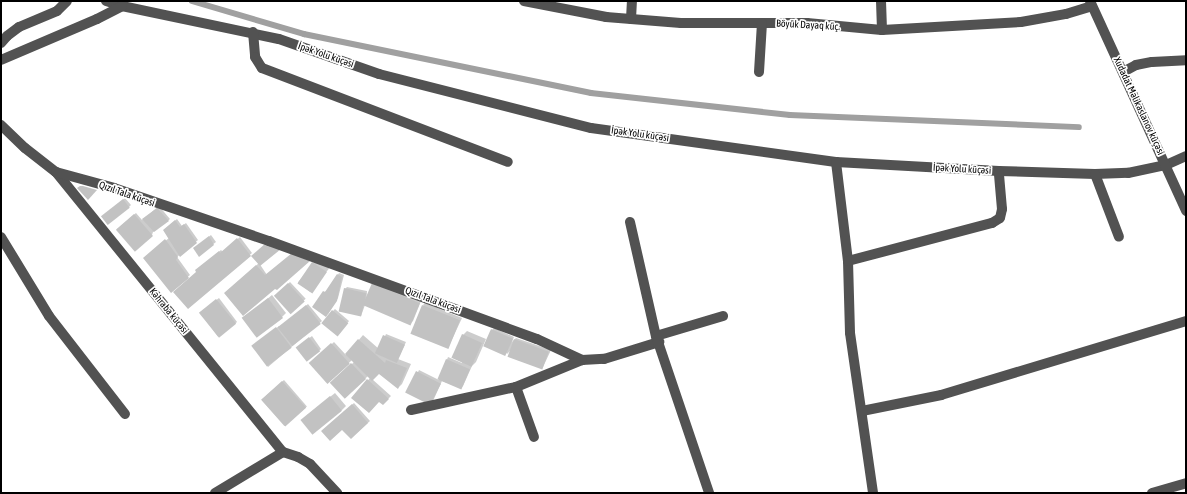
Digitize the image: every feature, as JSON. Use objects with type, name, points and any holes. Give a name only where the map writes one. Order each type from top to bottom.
[{"type":"street","points":[[1,43],[7,36],[19,27],[57,11],[67,1]]},
{"type":"street","name":"İpək Yolu küçəsi","points":[[106,1],[122,6],[253,32],[279,39],[379,74],[591,128],[836,162],[999,171],[1095,174],[1128,173],[1166,165],[1186,156]]},
{"type":"street","name":"Böyük Dayaq küç.","points":[[524,1],[575,13],[631,19],[681,23],[807,23],[882,30],[1020,22],[1066,14],[1091,3]]},
{"type":"street","points":[[631,19],[632,1]]},
{"type":"street","points":[[881,1],[882,30]]},
{"type":"street","name":"Xudadat Məlikaslanov küçəsi","points":[[1091,3],[1124,72],[1186,211]]},
{"type":"street","points":[[1,60],[97,19],[122,6]]},
{"type":"street","points":[[759,72],[762,23]]},
{"type":"street","points":[[253,32],[255,56],[262,68],[508,162]]},
{"type":"street","points":[[1124,72],[1136,65],[1152,62],[1186,60]]},
{"type":"street","name":"Kəhraba küçəsi","points":[[1,125],[25,148],[56,172],[284,452],[298,457],[310,464],[337,493]]},
{"type":"street","points":[[836,162],[848,261],[850,333],[874,493]]},
{"type":"street","points":[[848,261],[992,223],[1000,218],[1002,209],[999,171]]},
{"type":"street","name":"Qızıl Tala küçəsi","points":[[56,172],[114,188],[269,241],[530,336],[582,360],[604,359],[723,316]]},
{"type":"street","points":[[1095,174],[1119,237]]},
{"type":"street","points":[[630,222],[658,339],[709,493]]},
{"type":"street","points":[[1,237],[49,316],[125,414]]},
{"type":"street","points":[[862,412],[941,395],[1186,321]]},
{"type":"street","points":[[411,410],[516,387],[582,360]]},
{"type":"street","points":[[516,387],[534,437]]},
{"type":"street","points":[[216,493],[284,452]]},
{"type":"street","points":[[1152,493],[1186,483]]},
{"type":"building","points":[[80,186],[97,190],[88,200],[77,188]]},
{"type":"building","points":[[123,199],[130,208],[108,225],[101,216]]},
{"type":"building","points":[[157,208],[169,221],[154,232],[142,219]]},
{"type":"building","points":[[134,214],[153,236],[135,252],[116,230]]},
{"type":"building","points":[[175,220],[180,227],[184,224],[197,243],[180,257],[163,230]]},
{"type":"building","points":[[209,236],[214,245],[199,257],[193,248]]},
{"type":"building","points":[[237,238],[251,256],[188,309],[173,292],[196,272],[195,270],[219,251],[220,253]]},
{"type":"building","points":[[165,239],[178,257],[176,260],[189,278],[171,293],[143,258]]},
{"type":"building","points":[[266,243],[281,249],[260,266],[251,256]]},
{"type":"building","points":[[292,253],[310,261],[277,290],[275,289],[243,316],[224,293],[256,265],[265,275]]},
{"type":"building","points":[[312,262],[327,272],[312,294],[297,284]]},
{"type":"building","points":[[337,274],[342,277],[337,301],[326,317],[312,307],[323,291],[325,292]]},
{"type":"building","points":[[288,283],[305,302],[291,314],[274,296]]},
{"type":"building","points":[[372,283],[420,303],[410,325],[363,305]]},
{"type":"building","points":[[344,288],[366,293],[361,317],[339,311]]},
{"type":"building","points":[[268,298],[283,318],[257,338],[242,318]]},
{"type":"building","points":[[216,299],[236,324],[219,338],[199,313]]},
{"type":"building","points":[[306,305],[321,324],[292,346],[278,327]]},
{"type":"building","points":[[422,305],[460,320],[448,349],[410,334]]},
{"type":"building","points":[[332,310],[348,323],[338,336],[321,323]]},
{"type":"building","points":[[276,327],[292,348],[267,366],[251,346]]},
{"type":"building","points":[[491,329],[513,339],[505,356],[483,346]]},
{"type":"building","points":[[462,334],[482,343],[472,367],[451,358]]},
{"type":"building","points":[[383,335],[405,345],[397,363],[375,353]]},
{"type":"building","points":[[309,337],[320,351],[307,362],[296,347]]},
{"type":"building","points":[[358,339],[385,363],[386,360],[407,368],[398,389],[379,374],[372,381],[345,354]]},
{"type":"building","points":[[514,339],[549,352],[542,370],[508,357]]},
{"type":"building","points":[[331,343],[350,364],[327,384],[309,363]]},
{"type":"building","points":[[446,359],[470,369],[461,389],[437,379]]},
{"type":"building","points":[[351,363],[366,379],[345,399],[330,383]]},
{"type":"building","points":[[416,371],[441,384],[430,405],[405,392]]},
{"type":"building","points":[[367,379],[389,399],[383,405],[379,402],[369,413],[351,398]]},
{"type":"building","points":[[282,381],[306,408],[285,426],[261,400]]},
{"type":"building","points":[[330,396],[342,411],[312,435],[300,420]]},
{"type":"building","points":[[352,404],[368,423],[351,439],[342,430],[330,441],[321,431]]},
{"type":"waterway","points":[[192,1],[304,34],[591,93],[790,115],[1079,127]]}]
